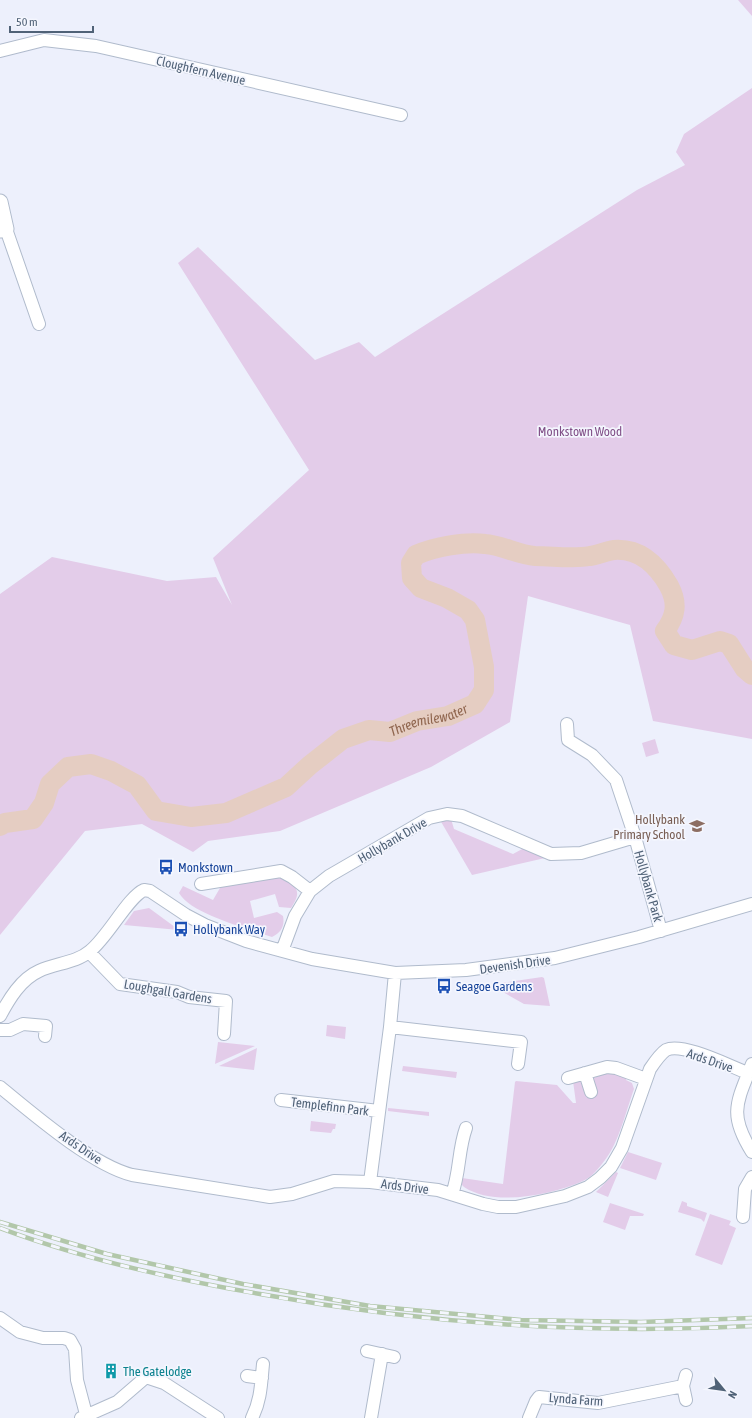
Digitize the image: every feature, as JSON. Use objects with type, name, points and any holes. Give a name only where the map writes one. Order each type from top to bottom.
[{"type":"street","name":"Cloughfern Avenue","points":[[0,51],[44,40],[96,46],[401,115]]},
{"type":"street","points":[[0,202],[3,230],[39,324]]},
{"type":"street","name":"Hollybank Park","points":[[568,724],[568,740],[592,755],[616,780],[635,837],[661,930]]},
{"type":"street","name":"Hollybank Drive","points":[[282,952],[295,916],[310,891],[329,876],[429,818],[447,814],[462,816],[551,854],[581,853],[635,837]]},
{"type":"street","points":[[201,884],[281,871],[292,877],[310,891]]},
{"type":"street","name":"Devenish Drive","points":[[89,952],[98,944],[134,898],[144,890],[150,891],[186,915],[205,925],[282,952],[342,966],[395,973],[466,970],[555,958],[752,904]]},
{"type":"street","points":[[0,1016],[11,997],[24,982],[39,971],[75,960],[89,952]]},
{"type":"street","name":"Loughgall Gardens","points":[[89,952],[120,984],[177,992],[189,997],[226,1001],[224,1034]]},
{"type":"street","points":[[370,1182],[390,1027],[395,973]]},
{"type":"street","points":[[0,1030],[10,1030],[23,1024],[46,1026],[45,1036]]},
{"type":"street","points":[[390,1027],[521,1042],[518,1064]]},
{"type":"street","name":"Ards Drive","points":[[0,1087],[91,1156],[121,1173],[148,1179],[270,1197],[292,1194],[334,1181],[370,1182],[438,1190],[483,1204],[516,1207],[565,1196],[588,1187],[600,1178],[622,1148],[646,1079],[654,1062],[666,1050],[676,1048],[750,1068]]},
{"type":"street","points":[[568,1078],[611,1067],[646,1079]]},
{"type":"street","points":[[750,1068],[736,1113],[738,1126],[752,1152]]},
{"type":"street","points":[[585,1073],[591,1092]]},
{"type":"street","name":"Templefinn Park","points":[[281,1100],[379,1111]]},
{"type":"street","points":[[452,1194],[455,1186],[460,1143],[466,1128]]},
{"type":"street","points":[[743,1217],[745,1189],[752,1177]]},
{"type":"street","points":[[0,1318],[20,1332],[43,1338],[64,1338],[70,1340],[75,1349],[77,1380],[85,1417],[117,1402],[146,1377],[164,1383],[218,1418]]},
{"type":"street","points":[[367,1351],[394,1357]]},
{"type":"street","points":[[371,1418],[382,1354]]},
{"type":"street","points":[[252,1418],[258,1405],[262,1388],[263,1364]]},
{"type":"street","points":[[247,1376],[262,1378]]},
{"type":"street","name":"Lynda Farm","points":[[529,1418],[539,1397],[598,1404],[684,1381],[686,1400]]},
{"type":"green space","points":[[738,0],[752,0],[752,16]]},
{"type":"green space","name":"Monkstown Wood","points":[[752,88],[752,739],[653,721],[630,625],[528,596],[510,722],[431,767],[280,831],[208,841],[193,852],[142,824],[85,831],[0,935],[0,594],[52,557],[167,581],[216,577],[232,605],[213,558],[309,470],[178,263],[198,247],[315,360],[359,342],[375,357],[637,190],[685,165],[676,152],[684,134]]},
{"type":"green space","points":[[655,739],[659,753],[646,757],[642,743]]},
{"type":"green space","points":[[451,819],[454,829],[513,854],[524,848],[543,855],[545,858],[472,875],[440,820]]},
{"type":"green space","points":[[282,876],[296,889],[297,897],[291,908],[279,907],[275,894],[250,901],[254,918],[277,912],[283,916],[282,929],[272,937],[221,920],[208,914],[186,901],[179,893],[183,886],[213,900],[220,888],[225,884]]},
{"type":"green space","points":[[149,908],[179,930],[124,925],[134,911]]},
{"type":"green space","points":[[542,977],[544,978],[550,1006],[524,1004],[494,987],[494,984]]},
{"type":"green space","points":[[327,1025],[346,1027],[345,1039],[326,1036]]},
{"type":"green space","points":[[218,1042],[255,1046],[215,1064]]},
{"type":"green space","points":[[257,1048],[254,1070],[219,1066]]},
{"type":"green space","points":[[403,1066],[457,1072],[456,1078],[402,1071]]},
{"type":"green space","points":[[611,1071],[627,1077],[626,1080],[632,1083],[634,1089],[622,1126],[610,1153],[603,1163],[589,1177],[583,1181],[555,1191],[523,1197],[506,1198],[491,1196],[476,1193],[462,1185],[462,1178],[503,1184],[516,1081],[557,1085],[573,1103],[576,1103],[573,1081],[578,1080],[583,1084],[586,1096],[595,1094],[594,1078]]},
{"type":"green space","points":[[388,1108],[429,1112],[429,1116],[388,1111]]},
{"type":"green space","points":[[311,1121],[336,1124],[335,1129],[333,1129],[331,1133],[310,1131]]},
{"type":"green space","points":[[628,1152],[662,1163],[656,1180],[620,1168]]},
{"type":"green space","points":[[616,1172],[618,1173],[608,1197],[596,1192]]},
{"type":"green space","points":[[682,1201],[687,1203],[687,1206],[707,1213],[704,1222],[701,1219],[678,1212]]},
{"type":"green space","points":[[610,1203],[644,1214],[643,1216],[630,1216],[625,1230],[603,1222]]},
{"type":"green space","points":[[710,1214],[731,1221],[729,1225],[736,1228],[722,1265],[695,1255]]},
{"type":"waterway","name":"Threemilewater","points":[[0,826],[5,823],[33,819],[44,803],[50,784],[68,767],[91,764],[111,771],[137,785],[156,811],[191,817],[226,813],[286,787],[310,765],[343,739],[369,730],[390,732],[417,721],[448,716],[475,704],[484,690],[484,667],[475,620],[468,610],[447,598],[421,588],[412,578],[411,563],[416,555],[441,547],[477,543],[498,546],[522,554],[535,556],[583,557],[614,550],[623,550],[640,555],[647,559],[659,571],[672,592],[675,604],[672,620],[665,631],[674,645],[692,650],[720,641],[729,644],[745,669],[752,675]]},
{"type":"railway","points":[[0,1222],[107,1254],[243,1284],[370,1306],[521,1320],[641,1322],[752,1318]]},
{"type":"railway","points":[[0,1228],[96,1259],[161,1275],[260,1294],[383,1313],[444,1320],[566,1328],[627,1329],[752,1326]]},
{"type":"place","name":"Hollybank Primary School","points":[[697,826]]},
{"type":"place","name":"Monkstown","points":[[166,867]]},
{"type":"place","name":"Hollybank Way","points":[[181,929]]},
{"type":"place","name":"Seagoe Gardens","points":[[444,986]]},
{"type":"place","name":"The Gatelodge","points":[[111,1371]]}]
